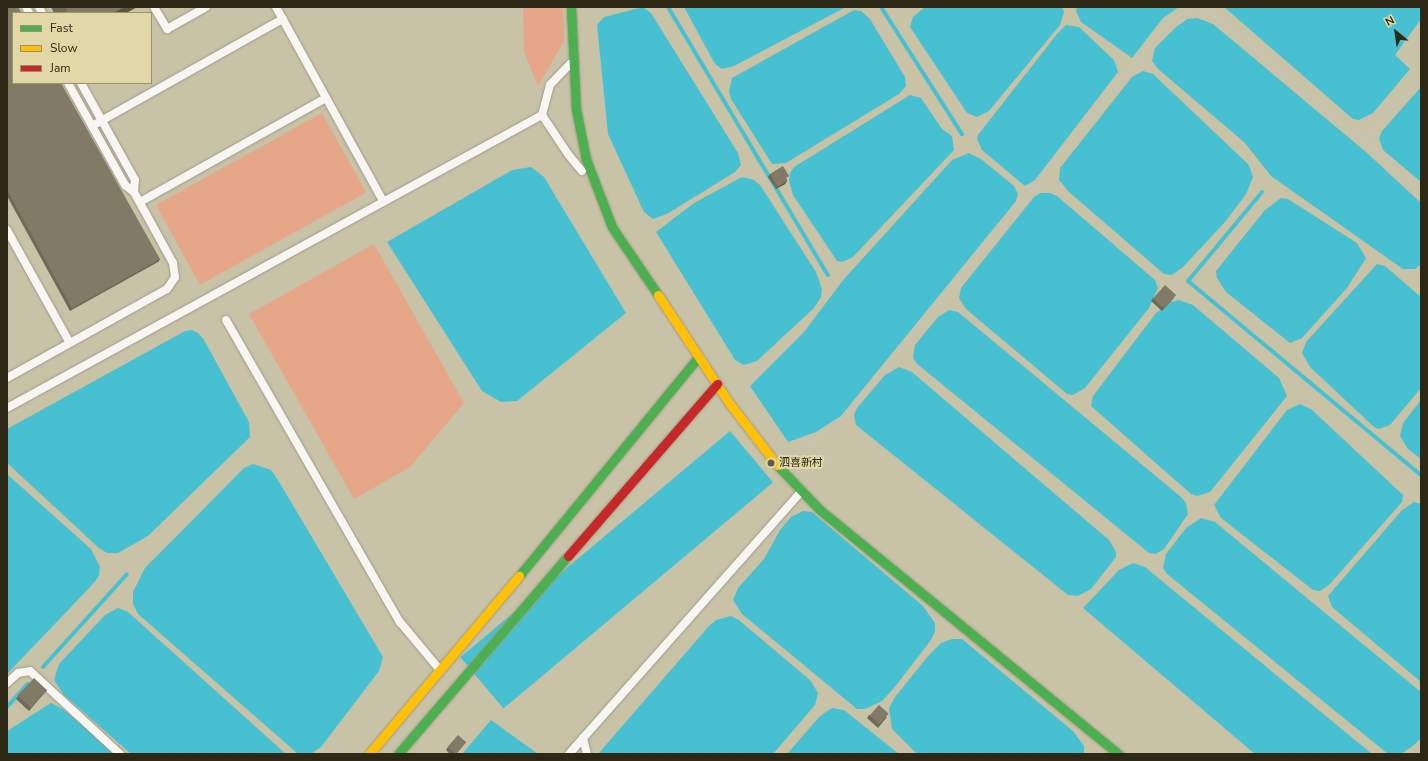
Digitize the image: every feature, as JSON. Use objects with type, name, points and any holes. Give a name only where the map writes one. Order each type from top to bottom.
[{"type":"main road","points":[[571,7],[572,62],[576,109],[586,159],[596,187],[612,227],[717,384],[778,466],[801,492],[819,509],[1118,754]]},
{"type":"main road","points":[[369,754],[442,671],[698,357]]},
{"type":"main road","points":[[398,754],[717,384]]},
{"type":"lane","points":[[154,7],[167,29],[206,7]]},
{"type":"lane","points":[[279,8],[283,19],[383,201]]},
{"type":"lane","points":[[92,126],[283,19]]},
{"type":"lane","points":[[7,408],[542,115],[550,84],[572,62]]},
{"type":"lane","points":[[7,378],[173,283],[175,270],[140,202],[134,192],[125,185],[69,84]]},
{"type":"lane","points":[[82,84],[135,180],[134,192]]},
{"type":"lane","points":[[140,202],[326,98]]},
{"type":"lane","points":[[542,115],[568,154],[596,187]]},
{"type":"lane","points":[[7,230],[70,343]]},
{"type":"lane","points":[[226,320],[400,622],[442,671]]},
{"type":"lane","points":[[569,754],[801,492]]},
{"type":"lane","points":[[7,682],[18,673],[30,671],[120,754]]},
{"type":"lane","points":[[583,738],[587,754]]},
{"type":"path","points":[[778,466],[845,417],[1158,34],[1181,14],[1191,8],[1202,9],[1211,14],[1352,132],[1363,139],[1421,192]]},
{"type":"path","points":[[1363,139],[1421,77]]},
{"type":"shaded area","points":[[523,7],[563,7],[564,41],[538,86],[524,52]]},
{"type":"shaded area","points":[[322,113],[366,193],[200,285],[156,205]]},
{"type":"shaded area","points":[[374,244],[464,403],[410,467],[354,499],[249,314]]},
{"type":"water","points":[[643,7],[651,13],[738,153],[741,165],[735,172],[667,214],[653,219],[644,212],[608,134],[597,25],[604,17]]},
{"type":"water","points":[[684,7],[846,7],[734,66],[722,69],[715,64]]},
{"type":"water","points":[[925,7],[1062,7],[1064,12],[1060,25],[989,111],[977,117],[967,113],[910,27],[913,17]]},
{"type":"water","points":[[1077,7],[1179,7],[1163,18],[1132,58],[1081,22],[1076,11]]},
{"type":"water","points":[[1224,7],[1421,7],[1421,19],[1395,55],[1410,69],[1373,113],[1359,120],[1353,119]]},
{"type":"water","points":[[854,10],[861,11],[870,19],[905,77],[906,86],[899,94],[786,163],[772,164],[731,99],[729,91],[732,78]]},
{"type":"water","points":[[1197,18],[1213,24],[1366,152],[1421,203],[1421,264],[1415,269],[1403,269],[1271,176],[1245,143],[1158,69],[1152,61],[1155,48],[1175,28],[1187,19]]},
{"type":"water","points":[[1066,25],[1079,27],[1114,60],[1118,72],[1035,180],[1025,186],[982,150],[977,139],[978,135],[1057,34]]},
{"type":"water","points":[[1143,71],[1153,74],[1249,165],[1253,177],[1246,194],[1225,222],[1183,267],[1172,275],[1164,274],[1069,192],[1059,180],[1060,168],[1132,77]]},
{"type":"water","points":[[1421,87],[1421,182],[1383,150],[1379,138],[1382,131]]},
{"type":"water","points":[[910,95],[921,98],[942,129],[952,136],[954,150],[853,257],[842,262],[837,261],[793,195],[789,181],[790,173],[794,167]]},
{"type":"water","points":[[969,153],[981,159],[1014,186],[1018,194],[1016,201],[841,416],[816,432],[788,442],[750,386],[804,332],[844,279],[952,160]]},
{"type":"water","points":[[531,167],[544,177],[626,313],[517,401],[501,402],[482,391],[387,242],[512,170]]},
{"type":"water","points":[[742,177],[754,180],[760,185],[816,272],[822,289],[821,297],[814,308],[757,361],[744,365],[735,360],[656,232],[694,203]]},
{"type":"water","points":[[1040,193],[1050,193],[1057,196],[1155,280],[1158,288],[1149,308],[1085,388],[1073,395],[1067,394],[966,309],[959,298],[961,288],[1034,197]]},
{"type":"water","points":[[1281,198],[1288,199],[1357,243],[1366,258],[1347,288],[1302,338],[1290,343],[1226,292],[1217,278],[1216,271],[1265,210]]},
{"type":"water","points":[[1377,264],[1385,266],[1421,297],[1421,388],[1390,425],[1379,429],[1374,427],[1310,367],[1302,353],[1306,342]]},
{"type":"water","points":[[1179,300],[1193,305],[1279,378],[1287,396],[1210,492],[1197,496],[1191,494],[1091,406],[1093,396],[1156,313],[1171,302]]},
{"type":"water","points":[[949,310],[958,312],[1181,497],[1186,503],[1188,514],[1164,549],[1156,554],[1149,553],[916,363],[913,357],[915,345],[938,317]]},
{"type":"water","points":[[192,330],[198,333],[204,340],[249,422],[250,437],[148,536],[118,553],[107,553],[99,548],[7,463],[7,429],[185,331]]},
{"type":"water","points":[[899,367],[912,372],[1109,540],[1116,552],[1116,557],[1091,589],[1078,596],[1068,595],[856,425],[854,415],[857,408],[885,375]]},
{"type":"water","points":[[1421,400],[1421,459],[1408,449],[1400,436],[1403,423]]},
{"type":"water","points":[[1300,404],[1311,409],[1403,495],[1402,502],[1329,585],[1320,591],[1313,590],[1221,518],[1214,505],[1287,410]]},
{"type":"water","points":[[730,431],[773,482],[503,709],[460,657]]},
{"type":"water","points":[[253,464],[271,470],[278,480],[383,657],[379,671],[321,747],[311,754],[297,753],[138,614],[133,604],[133,592],[145,568],[244,468]]},
{"type":"water","points":[[7,474],[91,549],[100,567],[99,576],[92,585],[7,674]]},
{"type":"water","points":[[1414,502],[1421,504],[1421,682],[1332,607],[1328,596],[1402,510]]},
{"type":"water","points":[[803,511],[812,512],[923,606],[935,623],[935,631],[931,640],[894,688],[882,701],[865,709],[857,709],[742,614],[733,600],[738,588],[764,559],[780,530],[791,517]]},
{"type":"water","points":[[1201,518],[1215,522],[1421,692],[1421,738],[1414,745],[1401,754],[1388,754],[1167,574],[1163,568],[1166,554],[1186,528]]},
{"type":"water","points":[[1133,563],[1145,567],[1372,754],[1255,754],[1083,608],[1119,570]]},
{"type":"water","points":[[118,608],[128,612],[286,754],[131,754],[64,695],[54,680],[59,664],[105,615]]},
{"type":"water","points":[[731,616],[739,620],[810,680],[818,693],[815,705],[773,754],[598,754],[709,626],[716,620]]},
{"type":"water","points":[[952,639],[962,639],[1073,731],[1084,746],[1084,754],[917,754],[892,729],[889,708],[895,697],[929,655],[941,643]]},
{"type":"water","points":[[51,703],[63,709],[116,754],[7,754],[7,731]]},
{"type":"water","points":[[832,708],[844,710],[899,754],[787,754],[820,716]]},
{"type":"water","points":[[491,720],[538,754],[462,754]]},
{"type":"building","points":[[7,7],[18,7],[21,12],[12,12],[12,84],[62,84],[160,259],[72,308],[7,190]]},
{"type":"building","points":[[65,7],[124,7],[115,12],[68,12]]},
{"type":"building","points":[[783,166],[789,176],[786,178],[787,181],[778,187],[770,174]]},
{"type":"building","points":[[1165,285],[1176,295],[1164,308],[1153,298]]},
{"type":"building","points":[[34,678],[47,690],[31,708],[18,696]]},
{"type":"building","points":[[879,705],[889,714],[879,724],[870,715]]},
{"type":"building","points":[[458,735],[466,742],[456,754],[448,747]]},
{"type":"waterway","points":[[668,7],[828,275]]},
{"type":"waterway","points":[[881,7],[962,134]]},
{"type":"waterway","points":[[1262,192],[1188,281],[1421,475]]},
{"type":"waterway","points":[[43,667],[127,574]]},
{"type":"waterway","points":[[7,707],[28,684]]},
{"type":"traffic: fast","points":[[571,7],[576,109],[586,159],[612,227],[658,295]]},
{"type":"traffic: fast","points":[[519,576],[698,357]]},
{"type":"traffic: fast","points":[[777,465],[819,509],[1118,754]]},
{"type":"traffic: fast","points":[[398,754],[568,556]]},
{"type":"traffic: slow","points":[[658,295],[730,404],[777,465]]},
{"type":"traffic: slow","points":[[369,754],[519,576]]},
{"type":"traffic: jam","points":[[568,556],[717,384]]},
{"type":"place","name":"泗喜新村","points":[[771,463]]}]
